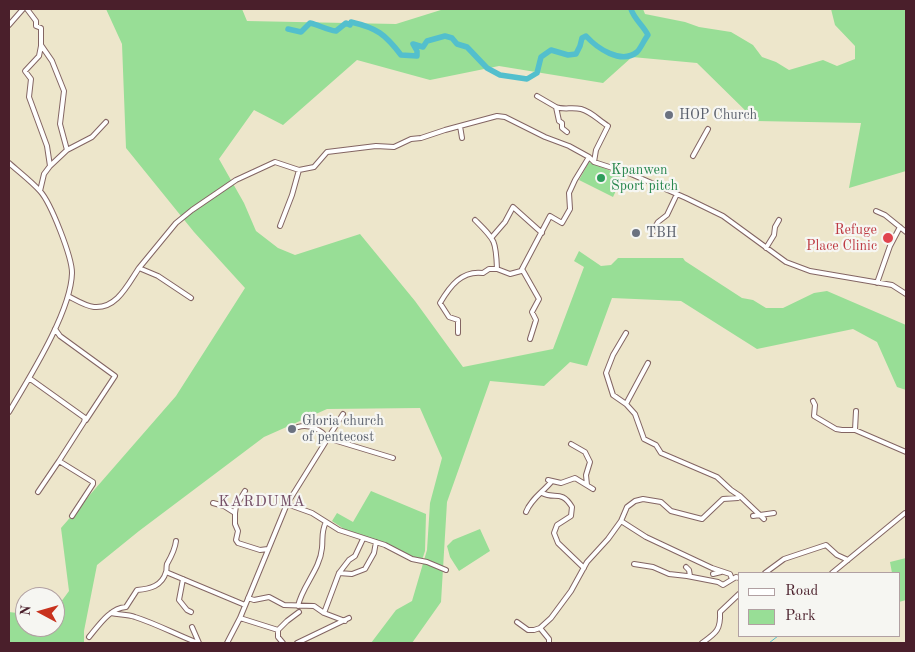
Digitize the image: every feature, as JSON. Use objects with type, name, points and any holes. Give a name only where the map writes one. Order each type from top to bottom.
[{"type":"street","points":[[9,25],[23,9]]},
{"type":"street","points":[[27,9],[36,21],[36,26],[42,28],[39,56],[25,71],[31,79],[29,97],[47,146],[50,166]]},
{"type":"street","points":[[41,45],[52,61],[64,91],[60,124],[67,150]]},
{"type":"street","points":[[536,96],[561,109],[569,107],[583,109],[596,116],[599,121],[608,126],[596,150],[594,162]]},
{"type":"street","points":[[556,107],[559,122],[562,123],[562,128],[567,132]]},
{"type":"street","points":[[68,296],[93,307],[111,304],[121,296],[139,268],[176,223],[236,180],[274,162],[299,170],[314,167],[327,152],[376,146],[394,146],[411,139],[421,138],[497,116],[505,117],[545,137],[569,146],[589,157],[594,162],[631,174],[723,216],[786,262],[810,271],[892,285],[906,294]]},
{"type":"street","points":[[40,191],[44,174],[50,166],[67,150],[92,137],[106,122]]},
{"type":"street","points":[[460,126],[462,138]]},
{"type":"street","points":[[693,156],[708,129]]},
{"type":"street","points":[[458,333],[458,320],[449,317],[440,303],[449,288],[473,271],[484,273],[489,269],[497,269],[510,274],[522,269],[550,216],[562,223],[570,209],[569,193],[589,157]]},
{"type":"street","points":[[9,163],[40,191],[60,230],[72,267],[68,296],[55,329],[9,412]]},
{"type":"street","points":[[280,226],[299,170]]},
{"type":"street","points":[[653,231],[658,222],[666,215],[677,194]]},
{"type":"street","points":[[492,237],[505,222],[513,207],[542,233]]},
{"type":"street","points":[[876,211],[886,215],[906,232]]},
{"type":"street","points":[[475,220],[492,237],[496,252],[497,269]]},
{"type":"street","points":[[766,248],[774,235],[775,227],[779,220]]},
{"type":"street","points":[[877,283],[890,246],[900,227]]},
{"type":"street","points":[[139,268],[158,276],[191,298]]},
{"type":"street","points":[[522,269],[540,299],[532,312],[536,320],[530,339]]},
{"type":"street","points":[[38,492],[115,376],[60,336],[55,329]]},
{"type":"street","points":[[626,333],[606,373],[613,395],[626,404],[635,414],[644,439],[656,445],[661,453],[717,477],[764,519]]},
{"type":"street","points":[[626,404],[648,363]]},
{"type":"street","points":[[29,378],[86,420]]},
{"type":"street","points":[[813,401],[815,405],[814,416],[836,428],[856,430],[906,452]]},
{"type":"street","points":[[856,411],[856,430]]},
{"type":"street","points":[[227,643],[240,618],[287,504],[343,414]]},
{"type":"street","points":[[298,427],[314,427],[324,433],[327,438],[394,458]]},
{"type":"street","points":[[571,444],[586,452],[590,462],[586,474],[587,485]]},
{"type":"street","points":[[59,461],[93,484],[72,516]]},
{"type":"street","points":[[526,512],[529,504],[542,493],[550,481],[561,483],[575,478],[593,488]]},
{"type":"street","points":[[245,490],[236,506],[235,524],[238,531],[236,540],[238,543],[260,550],[268,549]]},
{"type":"street","points":[[542,493],[548,496],[561,496],[572,507],[571,516],[557,525],[554,533],[558,543],[584,568]]},
{"type":"street","points":[[517,622],[528,630],[540,628],[556,613],[584,568],[621,521],[627,507],[635,501],[643,498],[661,502],[671,511],[702,519],[723,499],[738,498],[740,496]]},
{"type":"street","points":[[213,503],[224,506],[235,513]]},
{"type":"street","points":[[287,504],[312,513],[340,530],[376,542],[412,559],[427,562],[446,570]]},
{"type":"street","points":[[753,516],[774,513]]},
{"type":"street","points":[[833,572],[906,513]]},
{"type":"street","points":[[621,521],[646,536],[721,572],[730,574],[732,579]]},
{"type":"street","points":[[298,606],[300,596],[309,584],[322,549],[322,529],[326,522]]},
{"type":"street","points":[[324,613],[339,573],[349,560],[356,556],[363,539]]},
{"type":"street","points":[[90,637],[111,613],[120,607],[126,607],[137,590],[148,590],[158,585],[166,572],[176,547],[176,541]]},
{"type":"street","points":[[339,573],[352,574],[366,569],[374,553],[376,542]]},
{"type":"street","points":[[766,572],[784,560],[826,545],[837,555],[848,560]]},
{"type":"street","points":[[634,564],[653,566],[669,574],[723,584],[738,578]]},
{"type":"street","points":[[686,567],[689,570],[690,577]]},
{"type":"street","points":[[166,572],[245,605]]},
{"type":"street","points":[[713,574],[721,572]]},
{"type":"street","points":[[183,579],[178,600],[191,612]]},
{"type":"street","points":[[702,643],[716,633],[720,626],[720,612],[738,595]]},
{"type":"street","points":[[248,598],[254,600],[268,597],[284,605],[314,606],[324,613],[347,620],[297,643]]},
{"type":"street","points":[[283,643],[278,637],[278,630],[299,612]]},
{"type":"street","points":[[111,613],[136,617],[199,643]]},
{"type":"street","points":[[240,618],[278,630]]},
{"type":"street","points":[[192,627],[199,643]]},
{"type":"street","points":[[540,628],[549,639],[549,643]]},
{"type":"green space","points":[[106,9],[242,9],[247,21],[396,24],[444,9],[643,9],[645,14],[685,22],[699,27],[731,32],[753,45],[762,57],[776,62],[789,70],[823,60],[837,66],[855,59],[855,46],[835,25],[831,9],[906,9],[906,171],[849,188],[861,123],[756,121],[697,63],[632,57],[603,83],[499,66],[430,80],[357,60],[283,125],[254,110],[219,159],[244,203],[256,231],[278,248],[295,255],[360,234],[415,301],[463,367],[553,349],[584,267],[574,261],[579,251],[601,266],[611,265],[618,258],[683,258],[742,298],[753,300],[766,308],[783,308],[814,293],[827,291],[906,325],[906,390],[897,387],[877,342],[853,329],[757,349],[681,301],[612,298],[587,366],[570,362],[544,386],[490,381],[447,502],[441,602],[412,643],[371,643],[396,610],[412,601],[427,550],[430,503],[442,458],[420,408],[327,409],[264,437],[97,565],[84,631],[84,643],[9,643],[9,612],[15,613],[15,637],[65,637],[65,596],[69,591],[61,528],[176,396],[245,288],[194,232],[126,148],[122,44]]},
{"type":"green space","name":"Kpanwen Sport pitch","points":[[589,162],[623,176],[613,197],[579,180]]},
{"type":"green space","points":[[371,491],[426,514],[425,551],[422,560],[350,533],[332,521],[337,513],[353,522]]},
{"type":"green space","points":[[480,529],[490,551],[459,571],[450,557],[447,546],[453,540]]},
{"type":"green space","points":[[906,558],[906,600],[900,602],[900,572],[892,572],[890,562]]},
{"type":"waterway","points":[[288,29],[301,32],[310,23],[336,31],[346,23],[350,25],[351,22],[380,33],[401,55],[417,56],[417,51],[413,44],[423,47],[427,41],[445,36],[452,38],[457,44],[467,47],[487,68],[500,75],[527,79],[537,73],[541,57],[551,50],[568,55],[576,54],[582,38],[586,36],[603,50],[617,56],[631,56],[637,52],[648,35],[631,9]]},
{"type":"waterway","points":[[769,643],[777,637]]},
{"type":"place","name":"HOP Church","points":[[669,115]]},
{"type":"place","name":"Kpanwen Sport pitch","points":[[601,178]]},
{"type":"place","name":"TBH","points":[[636,233]]},
{"type":"place","name":"Refuge Place Clinic","points":[[888,238]]},
{"type":"place","name":"Gloria church of pentecost","points":[[292,429]]},
{"type":"district","name":"KARDUMA","points":[[262,502]]}]
